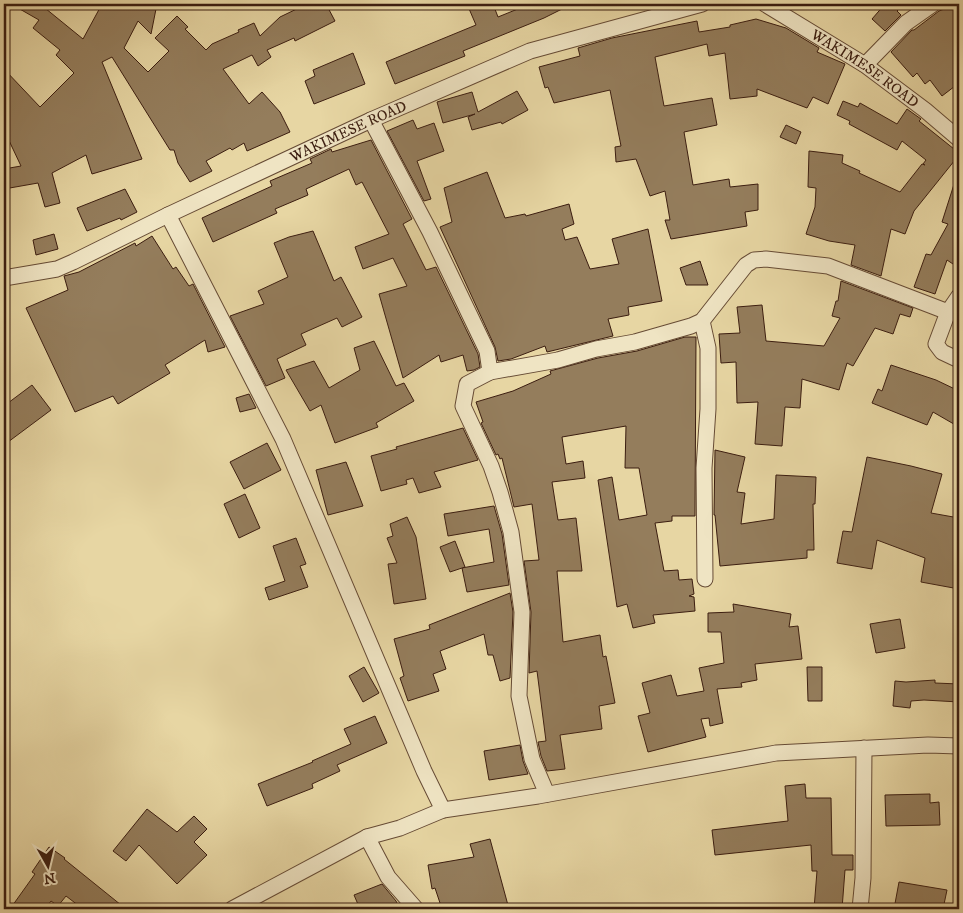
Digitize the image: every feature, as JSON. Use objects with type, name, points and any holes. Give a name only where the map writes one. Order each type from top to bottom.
[{"type":"street","name":"WAKIMESE ROAD","points":[[4,278],[57,269],[371,120],[530,51],[702,4]]},
{"type":"street","name":"WAKIMESE ROAD","points":[[766,4],[865,65],[926,110],[959,139]]},
{"type":"street","points":[[865,65],[906,23],[933,4]]},
{"type":"street","points":[[371,120],[430,232],[487,351],[490,372]]},
{"type":"street","points":[[168,215],[284,440],[424,771],[443,810]]},
{"type":"street","points":[[547,794],[532,758],[519,696],[522,612],[511,532],[491,466],[462,406],[467,384],[490,372],[558,360],[596,348],[635,342],[691,326],[702,321],[746,264],[754,260],[766,259],[828,266],[948,312]]},
{"type":"street","points":[[959,296],[948,312],[936,344],[942,352],[959,360]]},
{"type":"street","points":[[702,321],[708,348],[708,409],[704,468],[705,579]]},
{"type":"street","points":[[232,909],[367,837],[400,828],[443,810],[547,794],[776,753],[928,745],[959,746]]},
{"type":"street","points":[[860,909],[863,878],[864,748]]},
{"type":"street","points":[[367,837],[388,878],[416,909]]},
{"type":"building","points":[[11,4],[40,4],[83,39],[102,4],[157,4],[151,34],[138,21],[124,48],[148,72],[169,51],[155,38],[177,16],[188,27],[185,29],[206,50],[212,44],[254,23],[260,36],[280,17],[307,4],[326,4],[335,21],[295,41],[294,38],[267,50],[271,57],[258,66],[252,55],[223,69],[249,104],[262,92],[280,112],[290,132],[247,151],[244,143],[232,150],[230,148],[206,161],[212,171],[190,182],[178,163],[174,150],[170,150],[112,57],[102,62],[142,159],[92,174],[86,155],[52,173],[60,203],[45,207],[38,183],[4,189],[4,169],[21,166],[4,130],[4,69],[40,107],[74,73],[56,55],[60,50],[33,28],[39,20]]},
{"type":"building","points":[[467,4],[493,4],[498,17],[530,4],[572,4],[544,18],[463,51],[465,56],[395,84],[386,62],[476,25]]},
{"type":"building","points":[[885,4],[904,4],[897,11],[901,15],[885,31],[872,19]]},
{"type":"building","points":[[959,4],[959,83],[942,96],[930,80],[925,84],[917,73],[913,77],[891,52],[912,30],[939,11]]},
{"type":"building","points":[[756,19],[786,28],[819,48],[817,52],[845,64],[828,104],[813,97],[807,108],[757,89],[757,96],[730,99],[725,53],[709,56],[707,44],[655,57],[664,106],[712,98],[717,125],[684,132],[693,185],[729,179],[730,187],[758,184],[758,210],[745,212],[747,226],[671,239],[665,220],[670,220],[665,191],[650,196],[636,159],[616,162],[615,147],[621,146],[610,90],[554,103],[548,87],[545,88],[539,67],[580,56],[578,48],[612,38],[697,21],[699,32],[730,27],[730,25]]},
{"type":"building","points":[[353,53],[365,84],[314,104],[305,81],[315,76],[313,70]]},
{"type":"building","points":[[517,91],[528,110],[502,124],[501,122],[472,130],[468,117],[475,114],[443,123],[437,102],[472,92],[478,112]]},
{"type":"building","points":[[843,101],[858,107],[860,103],[897,124],[907,109],[959,153],[914,211],[905,234],[891,229],[881,276],[851,265],[855,245],[829,241],[806,234],[815,207],[816,188],[808,187],[809,151],[843,155],[842,163],[900,192],[922,164],[925,165],[923,164],[926,160],[902,141],[897,150],[849,124],[850,121],[837,115]]},
{"type":"building","points":[[413,120],[417,129],[434,123],[444,151],[417,161],[431,199],[424,201],[387,131]]},
{"type":"building","points":[[786,125],[801,132],[796,144],[780,137]]},
{"type":"building","points":[[371,140],[412,219],[403,224],[426,270],[436,267],[478,354],[480,367],[474,370],[467,371],[463,355],[441,362],[439,355],[403,378],[379,294],[407,286],[393,258],[363,269],[355,247],[389,234],[362,182],[356,185],[349,169],[306,189],[308,195],[275,209],[277,213],[213,242],[202,218],[272,186],[270,181],[312,163],[310,159],[331,149],[332,152]]},
{"type":"building","points":[[487,172],[505,218],[525,214],[526,216],[569,204],[574,224],[562,229],[565,240],[577,237],[590,269],[619,264],[612,239],[648,229],[662,301],[628,307],[629,315],[608,319],[613,336],[547,352],[545,346],[511,359],[498,361],[495,347],[440,227],[452,222],[444,188]]},
{"type":"building","points":[[956,178],[959,178],[959,268],[947,260],[935,294],[914,287],[926,254],[931,255],[948,224],[942,222]]},
{"type":"building","points":[[125,189],[137,212],[121,220],[120,218],[87,231],[77,208]]},
{"type":"building","points":[[313,231],[334,281],[341,277],[362,317],[342,327],[337,318],[301,334],[306,345],[277,359],[285,378],[266,386],[230,316],[264,304],[258,291],[288,277],[274,243]]},
{"type":"building","points":[[54,234],[58,249],[36,255],[33,240]]},
{"type":"building","points":[[152,236],[173,269],[176,267],[189,286],[193,284],[225,347],[208,352],[205,340],[165,365],[170,373],[118,404],[113,396],[75,412],[26,308],[68,290],[64,276],[79,272],[135,243],[136,246]]},
{"type":"building","points":[[700,261],[708,285],[686,285],[680,268]]},
{"type":"building","points":[[841,281],[913,308],[910,317],[900,314],[893,334],[875,328],[853,366],[847,363],[839,390],[802,379],[800,408],[785,407],[782,446],[755,444],[758,402],[737,403],[736,362],[721,363],[719,334],[740,333],[737,307],[762,305],[766,341],[824,346],[840,318],[832,316],[836,301],[838,301]]},
{"type":"building","points":[[685,337],[696,337],[695,516],[672,516],[672,521],[655,523],[664,571],[678,570],[679,580],[692,579],[694,594],[689,596],[694,597],[695,611],[653,615],[655,623],[633,628],[627,604],[617,607],[598,480],[612,477],[619,520],[647,515],[639,468],[625,468],[626,426],[562,437],[566,464],[583,461],[585,478],[552,482],[558,520],[576,518],[582,571],[557,571],[563,642],[600,635],[603,657],[606,656],[615,703],[599,706],[602,729],[560,735],[565,769],[547,771],[538,742],[546,741],[537,671],[529,673],[531,612],[524,561],[539,560],[532,504],[514,507],[502,458],[500,459],[498,454],[496,455],[481,423],[483,422],[476,402],[513,391],[551,374],[550,371],[598,358],[637,351]]},
{"type":"building","points":[[374,341],[396,386],[404,383],[414,401],[376,423],[378,427],[335,443],[321,405],[310,411],[286,370],[314,361],[329,388],[360,370],[354,348]]},
{"type":"building","points":[[891,365],[936,380],[959,391],[959,427],[933,412],[927,425],[872,403],[878,389],[882,391]]},
{"type":"building","points":[[32,385],[51,410],[4,445],[4,406]]},
{"type":"building","points":[[249,394],[256,408],[240,412],[236,398]]},
{"type":"building","points":[[463,428],[478,460],[434,472],[441,487],[419,493],[413,478],[406,480],[407,484],[381,491],[371,456]]},
{"type":"building","points":[[267,443],[281,470],[244,489],[230,462]]},
{"type":"building","points":[[715,450],[745,457],[737,492],[745,493],[741,524],[774,519],[776,475],[816,477],[815,504],[813,504],[814,550],[807,550],[807,558],[720,566],[714,515]]},
{"type":"building","points":[[867,457],[942,474],[931,513],[959,518],[959,589],[921,582],[925,558],[877,540],[872,569],[837,563],[843,531],[852,532]]},
{"type":"building","points":[[346,462],[363,506],[328,515],[316,470]]},
{"type":"building","points":[[245,494],[260,528],[239,538],[224,504]]},
{"type":"building","points":[[494,506],[502,534],[509,585],[467,592],[462,568],[494,562],[489,529],[448,536],[444,514]]},
{"type":"building","points":[[407,517],[416,537],[426,599],[394,604],[388,564],[397,563],[387,538],[393,536],[390,524]]},
{"type":"building","points":[[296,538],[306,564],[300,566],[308,587],[269,600],[265,588],[285,581],[273,546]]},
{"type":"building","points":[[455,541],[465,567],[450,572],[440,547]]},
{"type":"building","points":[[510,593],[513,612],[510,678],[500,681],[493,655],[488,655],[484,634],[440,651],[446,669],[433,674],[439,691],[408,701],[400,678],[404,676],[394,639],[430,629],[429,625]]},
{"type":"building","points":[[733,604],[791,614],[789,627],[798,626],[802,659],[755,664],[757,680],[741,683],[742,687],[717,689],[723,723],[710,726],[709,718],[701,719],[706,737],[648,752],[638,716],[650,713],[642,683],[671,675],[677,696],[704,691],[699,668],[724,663],[721,632],[708,632],[708,613],[734,612]]},
{"type":"building","points":[[900,619],[905,648],[876,653],[870,624]]},
{"type":"building","points":[[364,667],[379,693],[363,702],[349,676]]},
{"type":"building","points":[[807,667],[822,667],[822,701],[808,701]]},
{"type":"building","points":[[935,680],[935,683],[959,684],[959,702],[924,700],[911,701],[910,708],[893,706],[895,681]]},
{"type":"building","points":[[375,716],[387,743],[337,765],[340,771],[312,784],[313,788],[267,806],[258,784],[313,762],[351,744],[344,729]]},
{"type":"building","points":[[520,745],[528,774],[489,780],[484,751]]},
{"type":"building","points":[[805,784],[806,798],[831,798],[832,855],[853,855],[853,870],[845,870],[842,909],[814,909],[817,871],[812,871],[811,845],[715,855],[712,830],[788,821],[785,786]]},
{"type":"building","points":[[930,794],[930,803],[939,802],[940,825],[886,826],[885,795]]},
{"type":"building","points":[[147,809],[177,832],[194,816],[207,829],[194,842],[207,855],[177,884],[139,845],[126,861],[113,851]]},
{"type":"building","points":[[490,839],[509,909],[442,909],[435,888],[432,889],[428,865],[474,857],[470,844]]},
{"type":"building","points":[[49,847],[126,909],[83,909],[66,896],[58,906],[51,901],[45,909],[10,909],[35,874],[32,872]]},
{"type":"building","points":[[899,882],[947,890],[943,909],[894,909]]},
{"type":"building","points":[[382,884],[400,909],[360,909],[354,895]]}]
